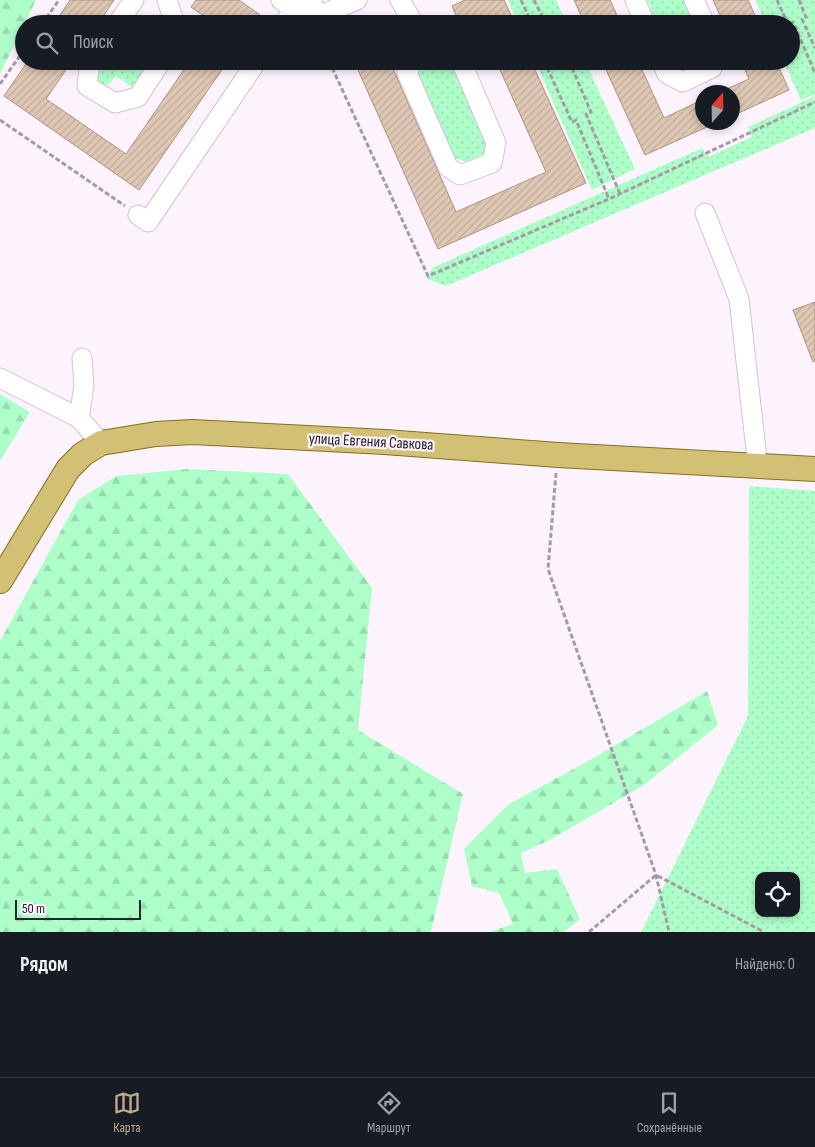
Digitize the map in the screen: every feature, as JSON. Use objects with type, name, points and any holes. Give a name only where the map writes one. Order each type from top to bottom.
[{"type":"main road","name":"улица Евгения Савкова","points":[[0,581],[68,469],[83,454],[101,443],[156,434],[192,432],[385,442],[558,455],[815,469]]},
{"type":"street","points":[[123,15],[134,0]]},
{"type":"street","points":[[167,0],[172,15]]},
{"type":"street","points":[[321,15],[357,0]]},
{"type":"street","points":[[400,0],[409,15]]},
{"type":"street","points":[[635,0],[641,15]]},
{"type":"street","points":[[694,0],[700,15]]},
{"type":"street","points":[[89,70],[87,86],[114,103],[138,97],[155,70]]},
{"type":"street","points":[[138,215],[148,222],[251,70]]},
{"type":"street","points":[[408,70],[407,73],[448,167],[460,175],[492,163],[496,143],[465,70]]},
{"type":"street","points":[[665,70],[667,74],[683,82],[708,70]]},
{"type":"street","points":[[705,213],[740,299],[756,450],[756,466]]},
{"type":"street","points":[[79,418],[84,385],[82,358]]},
{"type":"street","points":[[0,378],[79,418],[101,443]]},
{"type":"path","points":[[48,15],[58,0]]},
{"type":"path","points":[[521,0],[528,15]]},
{"type":"path","points":[[534,0],[542,15]]},
{"type":"path","points":[[778,0],[785,15]]},
{"type":"path","points":[[798,0],[806,16],[802,19],[815,48]]},
{"type":"path","points":[[800,38],[815,73]]},
{"type":"path","points":[[0,84],[15,63]]},
{"type":"path","points":[[334,70],[428,276],[609,199],[815,102]]},
{"type":"path","points":[[548,70],[572,122],[576,120],[609,199]]},
{"type":"path","points":[[573,70],[591,112],[586,114],[620,194]]},
{"type":"path","points":[[0,120],[138,215]]},
{"type":"path","points":[[558,455],[548,568],[656,875],[669,932]]},
{"type":"path","points":[[588,932],[656,875]]},
{"type":"path","points":[[656,875],[764,932]]},
{"type":"green space","points":[[0,0],[36,0],[29,15],[15,15],[15,43],[0,74]]},
{"type":"green space","points":[[508,0],[556,0],[563,15],[514,15]]},
{"type":"green space","points":[[647,0],[687,0],[693,15],[653,15]]},
{"type":"green space","points":[[755,0],[815,0],[815,94],[801,100],[787,70],[800,70],[800,15],[762,15]]},
{"type":"green space","points":[[100,70],[145,70],[133,88],[116,76],[109,84],[102,86],[97,83],[97,74]]},
{"type":"green space","points":[[420,70],[456,70],[488,143],[484,154],[466,162],[455,158],[418,74]]},
{"type":"green space","points":[[539,70],[589,70],[635,169],[592,190]]},
{"type":"green space","points":[[815,96],[815,128],[446,286],[427,279],[432,268],[702,148],[708,157],[752,137],[748,127]]},
{"type":"green space","points":[[0,394],[30,412],[0,461]]},
{"type":"green space","points":[[188,469],[288,474],[372,588],[358,730],[463,794],[431,932],[0,932],[0,641],[78,500],[116,476]]},
{"type":"green space","points":[[749,486],[815,491],[815,932],[641,932],[748,716]]},
{"type":"green space","points":[[707,691],[718,725],[644,785],[550,840],[521,853],[525,873],[557,869],[580,919],[564,932],[489,932],[513,924],[499,893],[472,886],[464,849],[509,804],[590,760]]},
{"type":"building","points":[[70,0],[114,0],[104,15],[60,15]]},
{"type":"building","points":[[196,0],[239,0],[260,15],[202,15],[191,7]]},
{"type":"building","points":[[465,0],[504,0],[511,15],[456,15],[452,6]]},
{"type":"building","points":[[574,0],[610,0],[617,15],[581,15]]},
{"type":"building","points":[[713,0],[748,0],[755,15],[720,15]]},
{"type":"building","points":[[22,70],[66,70],[46,99],[126,154],[184,70],[222,70],[139,190],[4,96]]},
{"type":"building","points":[[358,70],[394,70],[456,212],[546,172],[500,70],[535,70],[586,183],[438,249]]},
{"type":"building","points":[[606,70],[642,70],[664,118],[695,103],[695,130],[700,130],[645,155]]},
{"type":"building","points":[[745,70],[780,70],[789,90],[740,112],[740,85],[736,85],[749,79]]},
{"type":"building","points":[[815,302],[815,361],[813,362],[793,310]]}]
